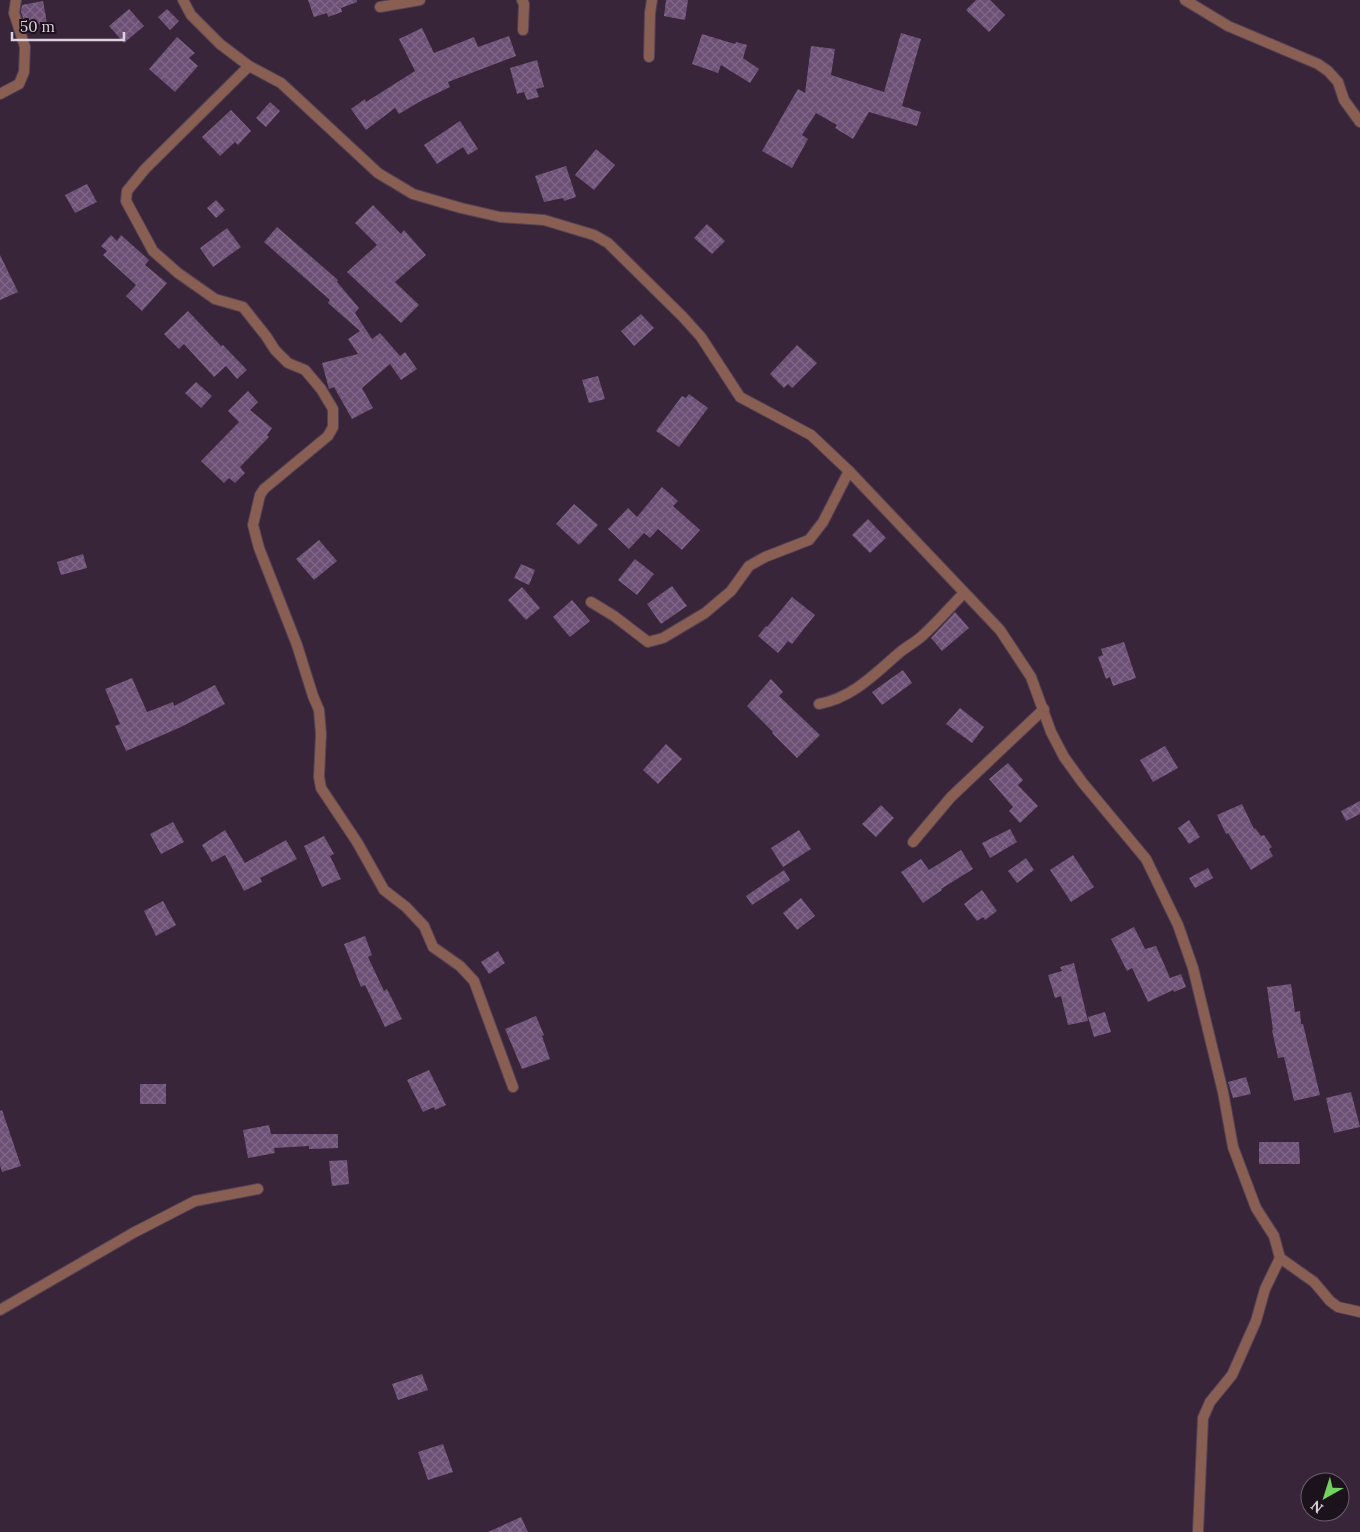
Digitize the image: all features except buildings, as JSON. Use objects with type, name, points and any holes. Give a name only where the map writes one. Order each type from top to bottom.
[{"type":"street","points":[[0,94],[19,84],[24,72],[25,47],[14,13],[16,0]]},
{"type":"street","points":[[183,0],[191,16],[220,44],[249,66],[281,83],[378,173],[413,194],[500,217],[544,220],[594,235],[608,243],[701,337],[740,397],[810,435],[849,471],[1000,630],[1031,677],[1051,732],[1064,757],[1082,782],[1146,859],[1178,925],[1194,968],[1223,1092],[1233,1147],[1256,1208],[1274,1236],[1280,1258],[1314,1282],[1330,1301],[1338,1307],[1360,1312]]},
{"type":"street","points":[[380,7],[420,0]]},
{"type":"street","points":[[522,0],[524,4],[522,30]]},
{"type":"street","points":[[649,57],[652,0]]},
{"type":"street","points":[[1185,0],[1228,26],[1318,64],[1338,82],[1344,100],[1360,122]]},
{"type":"street","points":[[249,66],[145,169],[127,191],[126,200],[153,251],[178,273],[215,299],[243,307],[288,364],[305,370],[321,389],[333,409],[333,427],[328,436],[264,488],[260,495],[253,525],[259,548],[297,645],[319,710],[321,734],[319,777],[321,788],[357,842],[384,890],[406,907],[424,926],[433,947],[460,966],[474,981],[514,1087]]},
{"type":"street","points":[[591,602],[614,616],[648,642],[664,638],[705,613],[731,591],[749,566],[765,557],[809,540],[823,522],[849,471]]},
{"type":"street","points":[[819,704],[833,701],[862,686],[921,636],[964,593]]},
{"type":"street","points":[[913,842],[950,797],[1044,709]]},
{"type":"street","points":[[0,1310],[133,1233],[195,1201],[258,1189]]},
{"type":"street","points":[[1198,1532],[1203,1418],[1210,1402],[1232,1374],[1249,1338],[1265,1290],[1280,1258]]}]
